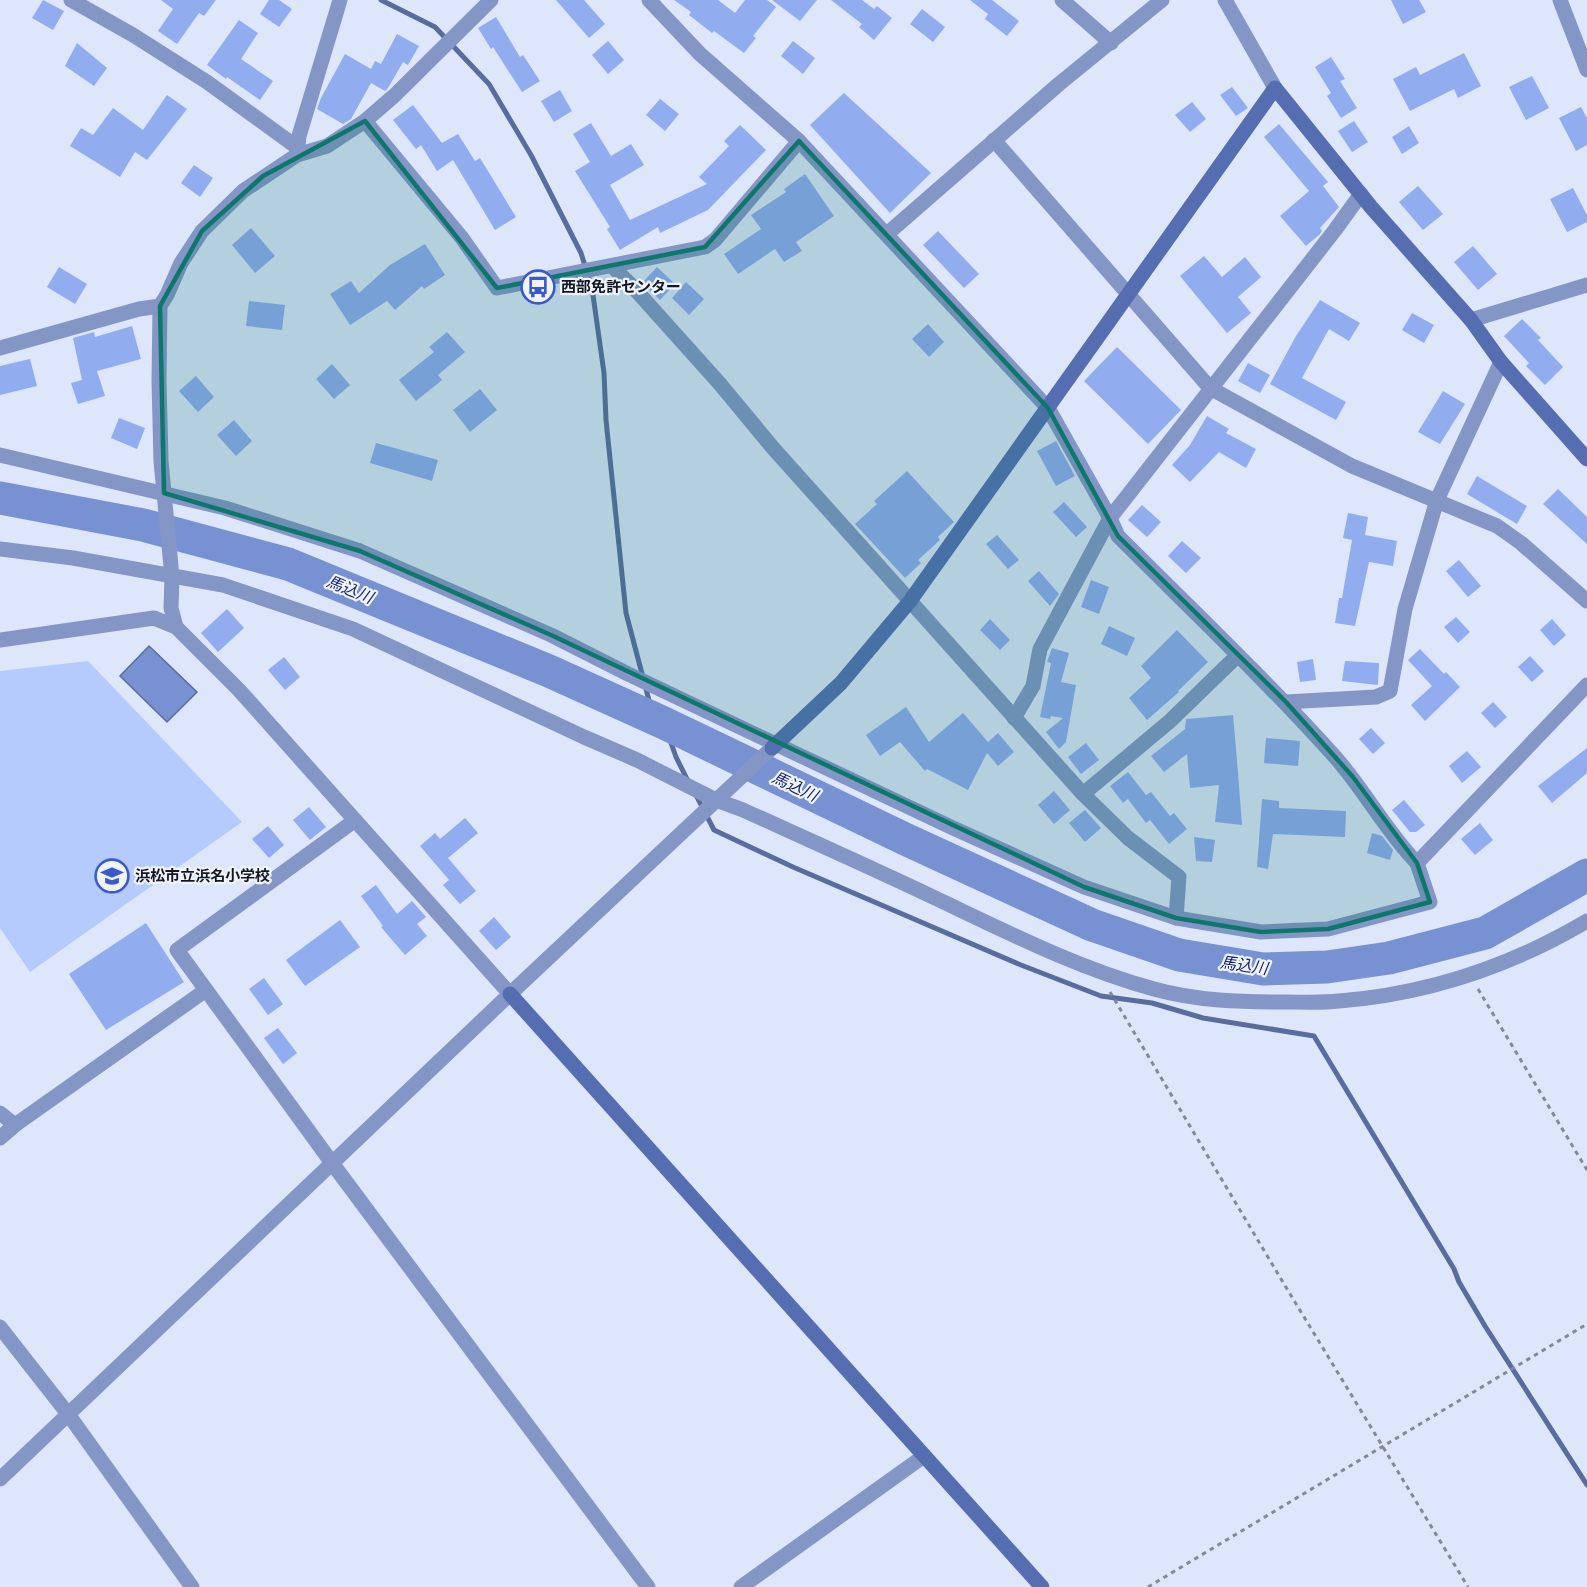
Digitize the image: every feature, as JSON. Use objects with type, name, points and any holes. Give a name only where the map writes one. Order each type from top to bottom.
[{"type":"street","points":[[71,0],[133,35],[207,82],[297,151]]},
{"type":"street","points":[[297,151],[299,136],[340,0]]},
{"type":"street","points":[[176,627],[171,608],[172,577],[164,493],[159,381],[160,306],[181,263],[189,248],[215,217],[243,191],[297,151],[327,146],[365,121],[395,95],[491,0]]},
{"type":"street","points":[[0,455],[225,508],[360,551],[552,635],[775,746],[1084,887],[1176,918],[1261,932],[1328,929],[1430,902],[1417,863],[1404,849],[1353,777],[1286,702],[1118,536],[1048,408],[799,141],[700,54],[649,0]]},
{"type":"street","points":[[1062,0],[1111,43]]},
{"type":"street","points":[[887,234],[994,140],[1162,0]]},
{"type":"street","points":[[1225,0],[1275,88],[1361,194],[1472,321],[1501,362],[1587,459]]},
{"type":"street","points":[[1560,0],[1587,70]]},
{"type":"street","points":[[0,1479],[841,683],[910,602],[1275,88]]},
{"type":"street","points":[[365,121],[462,238],[497,288],[705,247],[715,240],[799,141]]},
{"type":"street","points":[[994,140],[1210,388],[1352,466],[1497,526],[1521,543],[1587,601]]},
{"type":"street","points":[[1014,718],[1033,686],[1040,649],[1110,518],[1361,194]]},
{"type":"street","points":[[605,267],[633,287],[773,448],[1083,794],[1128,838],[1179,878],[1176,918]]},
{"type":"street","points":[[1472,321],[1587,285]]},
{"type":"street","points":[[0,348],[139,309],[160,306]]},
{"type":"street","points":[[1286,702],[1376,697],[1390,691],[1405,609],[1437,500],[1501,362]]},
{"type":"street","points":[[0,549],[73,558],[223,585],[353,629],[1034,945],[1106,974],[1156,990],[1206,999],[1252,1002],[1339,1001],[1403,993],[1470,976],[1508,962],[1564,935],[1587,921]]},
{"type":"street","points":[[0,640],[154,618],[176,627],[239,690],[1042,1587]]},
{"type":"street","points":[[1083,794],[1170,721],[1237,656]]},
{"type":"street","points":[[1417,863],[1587,685]]},
{"type":"street","points":[[354,821],[177,950],[332,1163],[648,1587]]},
{"type":"street","points":[[0,1138],[15,1125],[206,990]]},
{"type":"street","points":[[0,1113],[15,1125]]},
{"type":"street","points":[[0,1327],[68,1414],[192,1587]]},
{"type":"street","points":[[741,1587],[924,1456]]},
{"type":"path","points":[[1470,976],[1587,1170]]},
{"type":"path","points":[[1106,986],[1468,1587]]},
{"type":"path","points":[[1148,1587],[1587,1324]]},
{"type":"highlighted area","points":[[365,121],[497,288],[705,247],[799,141],[1048,408],[1118,536],[1286,702],[1353,777],[1417,863],[1430,902],[1328,929],[1261,932],[1176,918],[1084,887],[551,635],[360,551],[164,493],[160,306],[202,231],[263,176]]},
{"type":"shaded area","points":[[149,646],[197,692],[167,722],[120,676]]},
{"type":"shaded area","points":[[88,661],[242,822],[30,972],[0,928],[0,671]]},
{"type":"building","points":[[43,0],[64,11],[53,30],[32,18]]},
{"type":"building","points":[[161,0],[216,0],[204,16],[199,13],[177,44],[158,31],[173,9]]},
{"type":"building","points":[[269,0],[279,0],[292,9],[279,27],[260,14]]},
{"type":"building","points":[[556,0],[584,0],[605,24],[589,38]]},
{"type":"building","points":[[674,0],[718,0],[735,13],[745,0],[767,0],[776,7],[753,36],[756,38],[744,53],[714,31],[712,33],[689,15],[691,12]]},
{"type":"building","points":[[772,0],[817,0],[800,21]]},
{"type":"building","points":[[831,0],[862,0],[874,9],[877,6],[892,18],[874,40],[859,27],[862,24]]},
{"type":"building","points":[[970,0],[992,0],[1019,21],[1007,36],[985,19],[988,14]]},
{"type":"building","points":[[1391,0],[1419,0],[1426,12],[1403,24]]},
{"type":"building","points":[[922,9],[945,27],[933,42],[910,24]]},
{"type":"building","points":[[496,17],[520,57],[523,55],[540,81],[522,92],[478,28]]},
{"type":"building","points":[[239,20],[258,33],[241,59],[273,81],[260,100],[207,65]]},
{"type":"building","points":[[397,34],[419,46],[408,65],[403,62],[385,91],[371,83],[351,119],[343,124],[317,109],[345,54],[371,69],[375,61],[381,64]]},
{"type":"building","points":[[608,41],[624,60],[608,74],[592,55]]},
{"type":"building","points":[[793,41],[815,58],[803,74],[781,56]]},
{"type":"building","points":[[77,43],[107,68],[94,86],[65,66]]},
{"type":"building","points":[[1464,53],[1481,86],[1458,98],[1454,89],[1410,111],[1393,79],[1416,67],[1420,75]]},
{"type":"building","points":[[1331,57],[1345,79],[1340,81],[1357,108],[1341,118],[1327,96],[1331,93],[1315,67]]},
{"type":"building","points":[[1532,76],[1549,108],[1526,120],[1509,87]]},
{"type":"building","points":[[1232,87],[1248,108],[1236,116],[1220,95]]},
{"type":"building","points":[[560,90],[572,111],[554,122],[541,101]]},
{"type":"building","points":[[844,93],[931,173],[890,213],[810,125]]},
{"type":"building","points":[[167,95],[187,109],[147,160],[135,152],[120,177],[70,146],[81,128],[93,135],[113,108],[143,130]]},
{"type":"building","points":[[660,99],[679,114],[665,131],[646,115]]},
{"type":"building","points":[[1192,102],[1206,119],[1190,132],[1175,115]]},
{"type":"building","points":[[413,105],[442,143],[458,134],[475,161],[480,158],[516,217],[495,230],[453,160],[437,171],[421,145],[416,149],[393,120]]},
{"type":"building","points":[[1581,107],[1587,118],[1587,145],[1576,151],[1559,118]]},
{"type":"building","points":[[1354,121],[1368,142],[1352,152],[1338,131]]},
{"type":"building","points":[[591,123],[611,156],[631,144],[644,165],[610,185],[630,220],[707,184],[699,177],[729,146],[724,141],[740,125],[766,150],[708,210],[660,233],[658,227],[620,250],[607,229],[610,227],[575,171],[590,162],[573,134]]},
{"type":"building","points":[[1279,124],[1328,182],[1323,186],[1339,207],[1320,228],[1322,231],[1320,234],[1306,246],[1280,216],[1309,191],[1264,137]]},
{"type":"building","points":[[1409,126],[1419,143],[1402,154],[1392,137]]},
{"type":"building","points":[[194,165],[213,178],[200,197],[181,183]]},
{"type":"building","points":[[805,174],[834,216],[796,242],[802,251],[784,262],[775,249],[738,274],[724,254],[761,229],[751,215],[786,192],[784,189]]},
{"type":"building","points":[[1418,186],[1443,214],[1423,230],[1399,202]]},
{"type":"building","points":[[1573,188],[1587,215],[1587,222],[1567,232],[1550,199]]},
{"type":"building","points":[[251,228],[275,256],[255,273],[232,245]]},
{"type":"building","points":[[938,231],[979,274],[964,288],[923,245]]},
{"type":"building","points":[[425,244],[445,275],[424,289],[422,286],[395,310],[387,301],[350,325],[330,294],[351,281],[359,293],[390,265]]},
{"type":"building","points":[[1473,246],[1497,274],[1478,290],[1454,262]]},
{"type":"building","points":[[1204,256],[1222,277],[1245,257],[1261,277],[1238,297],[1251,313],[1227,333],[1180,276]]},
{"type":"building","points":[[59,267],[87,284],[75,304],[47,287]]},
{"type":"building","points":[[657,267],[675,284],[660,300],[642,283]]},
{"type":"building","points":[[686,282],[704,299],[689,315],[672,298]]},
{"type":"building","points":[[1320,300],[1360,323],[1349,341],[1329,329],[1302,378],[1346,402],[1336,420],[1270,384],[1296,336]]},
{"type":"building","points":[[249,301],[285,305],[282,330],[246,326]]},
{"type":"building","points":[[1412,313],[1434,325],[1424,343],[1402,330]]},
{"type":"building","points":[[1522,319],[1541,338],[1538,340],[1563,367],[1545,385],[1526,366],[1529,363],[1504,336]]},
{"type":"building","points":[[928,324],[944,342],[929,357],[912,339]]},
{"type":"building","points":[[132,326],[141,359],[97,371],[105,396],[78,404],[71,383],[82,380],[73,338],[94,332],[95,337]]},
{"type":"building","points":[[447,332],[465,352],[438,375],[442,380],[416,401],[399,380],[434,352],[429,347]]},
{"type":"building","points":[[1117,347],[1181,410],[1148,444],[1084,381]]},
{"type":"building","points":[[30,359],[37,386],[0,395],[0,366]]},
{"type":"building","points":[[1248,363],[1270,375],[1260,393],[1238,381]]},
{"type":"building","points":[[332,364],[350,385],[334,399],[316,379]]},
{"type":"building","points":[[196,376],[214,397],[198,412],[179,391]]},
{"type":"building","points":[[480,389],[497,410],[470,432],[453,410]]},
{"type":"building","points":[[1443,391],[1465,404],[1440,444],[1418,432]]},
{"type":"building","points":[[1207,416],[1229,429],[1226,433],[1256,449],[1246,468],[1219,452],[1190,482],[1172,465],[1190,445]]},
{"type":"building","points":[[119,418],[145,428],[137,449],[111,438]]},
{"type":"building","points":[[234,420],[252,441],[236,456],[217,435]]},
{"type":"building","points":[[1056,441],[1075,476],[1056,486],[1037,451]]},
{"type":"building","points":[[376,443],[438,460],[432,481],[370,463]]},
{"type":"building","points":[[907,471],[954,522],[938,537],[940,540],[918,560],[921,563],[905,578],[855,524],[877,504],[874,501]]},
{"type":"building","points":[[1477,476],[1527,506],[1517,524],[1467,494]]},
{"type":"building","points":[[1558,489],[1587,517],[1587,544],[1543,504]]},
{"type":"building","points":[[1064,502],[1087,527],[1076,537],[1053,512]]},
{"type":"building","points":[[1142,505],[1161,522],[1147,537],[1128,520]]},
{"type":"building","points":[[1348,513],[1368,517],[1365,535],[1397,541],[1393,566],[1369,562],[1355,626],[1335,623],[1339,598],[1342,598],[1352,540],[1343,538]]},
{"type":"building","points":[[997,535],[1019,560],[1008,569],[986,544]]},
{"type":"building","points":[[1182,541],[1201,558],[1186,573],[1168,556]]},
{"type":"building","points":[[1459,560],[1481,586],[1468,597],[1446,571]]},
{"type":"building","points":[[1039,571],[1059,594],[1050,606],[1028,581]]},
{"type":"building","points":[[1091,580],[1109,587],[1099,614],[1081,607]]},
{"type":"building","points":[[227,609],[244,628],[218,652],[201,633]]},
{"type":"building","points":[[1456,617],[1470,632],[1458,643],[1444,627]]},
{"type":"building","points":[[990,619],[1010,640],[1000,650],[980,630]]},
{"type":"building","points":[[1552,619],[1566,635],[1554,646],[1540,630]]},
{"type":"building","points":[[1109,626],[1135,638],[1127,656],[1101,644]]},
{"type":"building","points":[[1177,630],[1208,662],[1147,720],[1129,698],[1151,678],[1141,666]]},
{"type":"building","points":[[1052,648],[1069,653],[1061,682],[1076,685],[1066,742],[1059,749],[1046,732],[1063,718],[1040,717],[1051,663],[1047,662]]},
{"type":"building","points":[[1420,649],[1460,687],[1425,721],[1411,705],[1432,686],[1408,660]]},
{"type":"building","points":[[1530,656],[1544,671],[1532,682],[1518,667]]},
{"type":"building","points":[[284,657],[300,677],[285,690],[268,670]]},
{"type":"building","points":[[1313,659],[1316,680],[1300,682],[1297,662]]},
{"type":"building","points":[[1345,661],[1379,663],[1378,685],[1342,681]]},
{"type":"building","points":[[1493,702],[1507,717],[1495,728],[1481,713]]},
{"type":"building","points":[[906,707],[929,742],[963,713],[988,742],[998,733],[1014,752],[998,766],[987,753],[968,790],[927,769],[925,771],[900,742],[880,756],[866,735]]},
{"type":"building","points":[[1233,715],[1242,825],[1215,822],[1219,785],[1190,788],[1187,754],[1164,772],[1151,756],[1185,729],[1186,719]]},
{"type":"building","points":[[1371,728],[1385,743],[1373,754],[1359,739]]},
{"type":"building","points":[[1266,738],[1300,741],[1298,766],[1264,763]]},
{"type":"building","points":[[1086,743],[1099,760],[1081,774],[1068,757]]},
{"type":"building","points":[[1587,748],[1587,773],[1552,803],[1538,786]]},
{"type":"building","points":[[1467,751],[1481,767],[1462,783],[1449,766]]},
{"type":"building","points":[[1128,772],[1146,795],[1151,792],[1170,816],[1174,813],[1187,829],[1169,844],[1150,820],[1146,823],[1128,799],[1123,803],[1110,786]]},
{"type":"building","points":[[1054,791],[1070,810],[1054,824],[1038,805]]},
{"type":"building","points":[[1262,799],[1279,801],[1279,808],[1346,811],[1345,837],[1273,834],[1268,869],[1257,867]]},
{"type":"building","points":[[1404,800],[1425,825],[1416,832],[1410,832],[1392,810]]},
{"type":"building","points":[[309,807],[326,827],[310,840],[293,820]]},
{"type":"building","points":[[1085,810],[1101,828],[1085,842],[1069,823]]},
{"type":"building","points":[[465,818],[478,833],[448,858],[476,891],[460,904],[443,885],[449,880],[420,846],[435,833],[440,839]]},
{"type":"building","points":[[1480,823],[1493,840],[1475,855],[1461,839]]},
{"type":"building","points":[[268,826],[284,845],[269,858],[252,839]]},
{"type":"building","points":[[1372,833],[1382,836],[1393,850],[1390,860],[1367,853]]},
{"type":"building","points":[[1194,837],[1215,840],[1212,862],[1196,861]]},
{"type":"building","points":[[376,885],[397,914],[412,901],[426,917],[417,924],[427,936],[405,955],[381,927],[383,926],[361,896]]},
{"type":"building","points":[[494,917],[511,937],[496,950],[479,931]]},
{"type":"building","points":[[340,920],[360,947],[305,986],[286,960]]},
{"type":"building","points":[[146,923],[184,982],[106,1030],[69,974]]},
{"type":"building","points":[[264,978],[283,1004],[268,1015],[249,989]]},
{"type":"building","points":[[278,1028],[297,1053],[283,1064],[264,1038]]},
{"type":"waterway","points":[[381,0],[435,27],[489,84],[531,155],[581,253],[592,288],[604,373],[606,420],[626,613],[651,708],[664,723],[676,757],[689,783]]},
{"type":"waterway","name":"馬込川","points":[[0,498],[143,525],[288,564],[549,671],[1092,925],[1179,955],[1263,969],[1327,967],[1389,958],[1485,933],[1587,875]]},
{"type":"waterway","points":[[695,793],[714,830],[793,867],[1021,965],[1101,996],[1152,1003],[1203,1018],[1314,1036],[1454,1269],[1459,1282],[1485,1326],[1587,1485]]},
{"type":"place","name":"西部免許センター","points":[[538,287]]},
{"type":"place","name":"浜松市立浜名小学校","points":[[112,876]]}]
